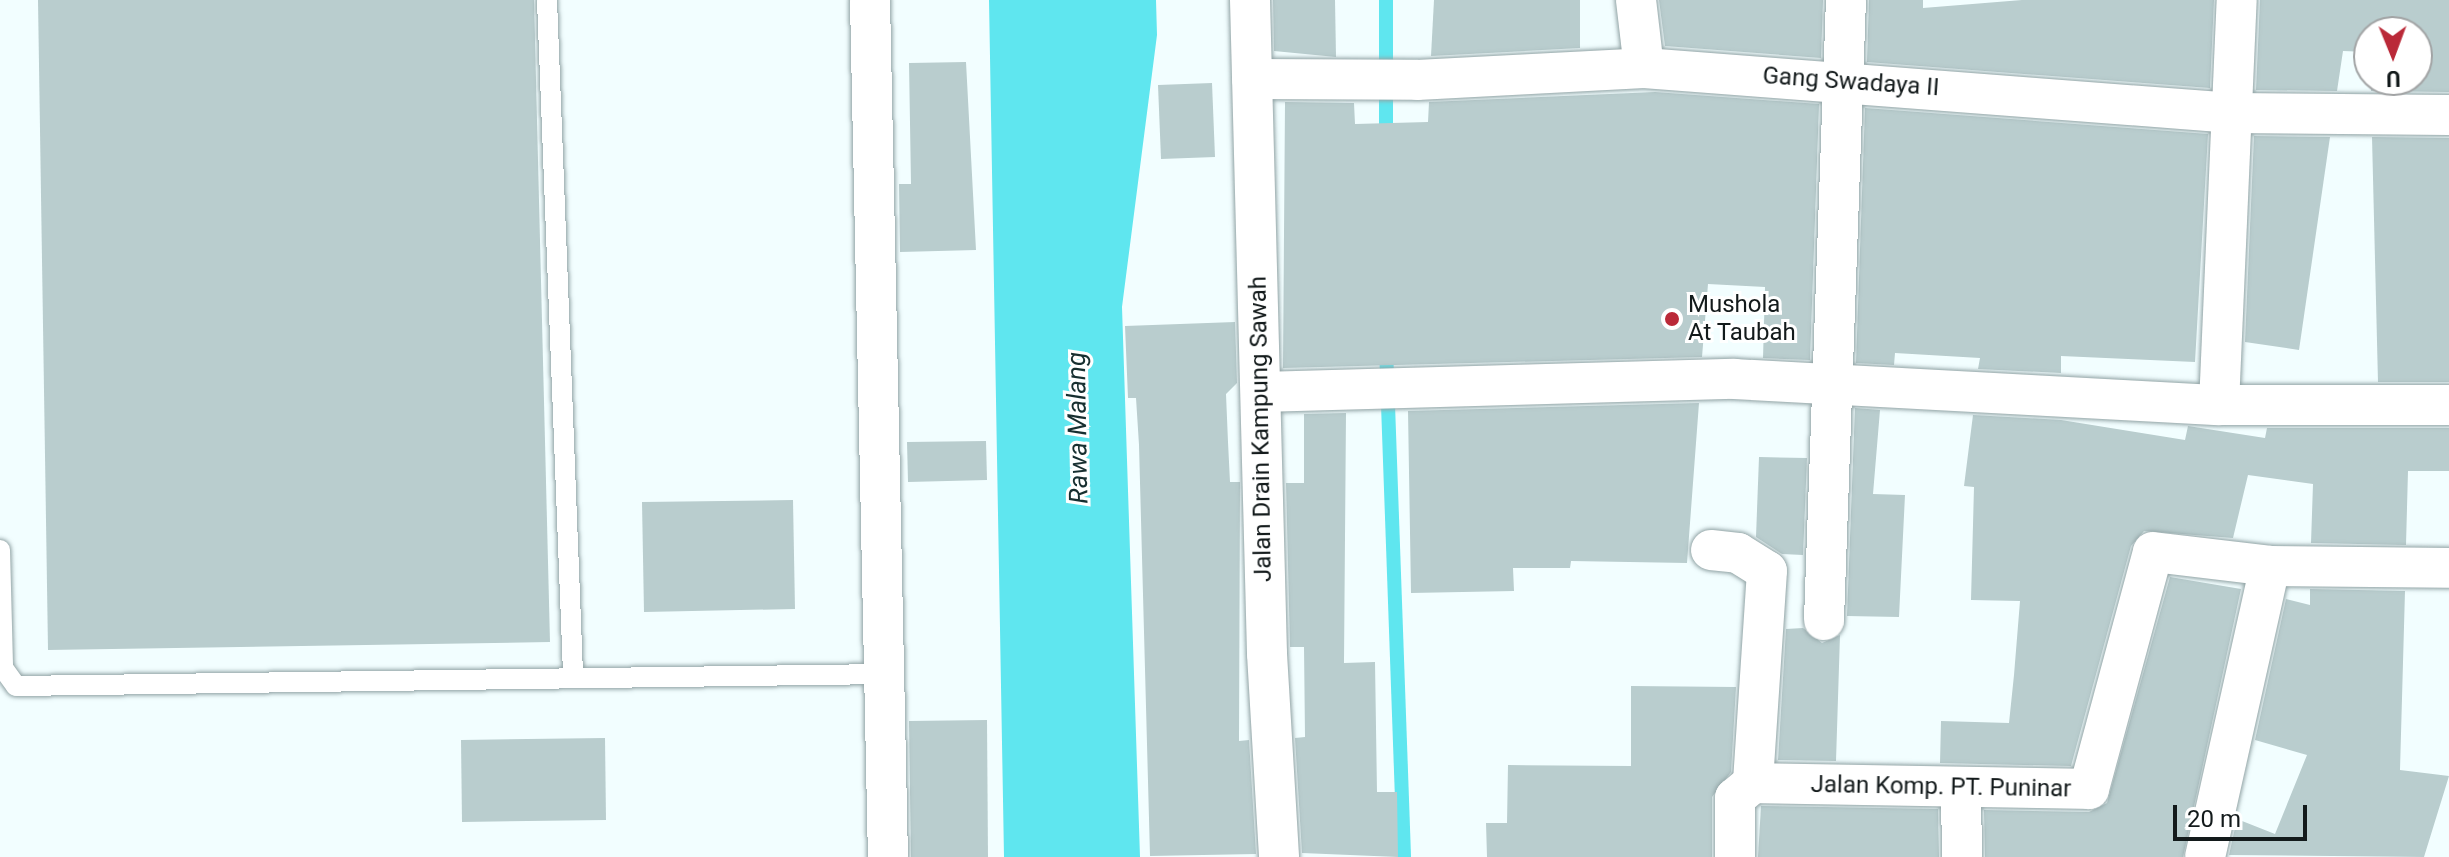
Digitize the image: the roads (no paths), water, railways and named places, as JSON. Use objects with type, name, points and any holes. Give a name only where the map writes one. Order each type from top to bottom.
[{"type":"street","points":[[870,0],[888,857]]},
{"type":"street","name":"Jalan Drain Kampung Sawah","points":[[1250,0],[1279,857]]},
{"type":"street","points":[[1636,0],[1644,68]]},
{"type":"street","points":[[1824,620],[1836,384],[1840,82],[1846,0]]},
{"type":"street","points":[[2219,405],[2237,0]]},
{"type":"street","name":"Gang Swadaya II","points":[[1252,79],[1417,80],[1644,68],[2233,113],[2449,115]]},
{"type":"street","points":[[1261,392],[1734,379],[2219,405],[2449,405]]},
{"type":"street","points":[[1711,550],[1738,553],[1767,571],[1735,857]]},
{"type":"street","name":"Jalan Komp. PT. Puninar","points":[[1744,790],[1961,788],[2080,792],[2095,783],[2153,552],[2270,566],[2449,568]]},
{"type":"street","points":[[2205,857],[2270,566]]},
{"type":"street","points":[[1961,788],[1962,857]]},
{"type":"lane","points":[[547,0],[573,674]]},
{"type":"lane","points":[[0,550],[3,668],[16,686],[573,674],[884,674]]},
{"type":"water","name":"Rawa Malang","points":[[989,0],[1156,0],[1157,35],[1122,307],[1140,857],[1004,857]]},
{"type":"waterway","points":[[1386,0],[1386,140]]},
{"type":"waterway","points":[[1386,348],[1404,857]]},
{"type":"place","name":"Mushola At Taubah","points":[[1672,319]]}]
